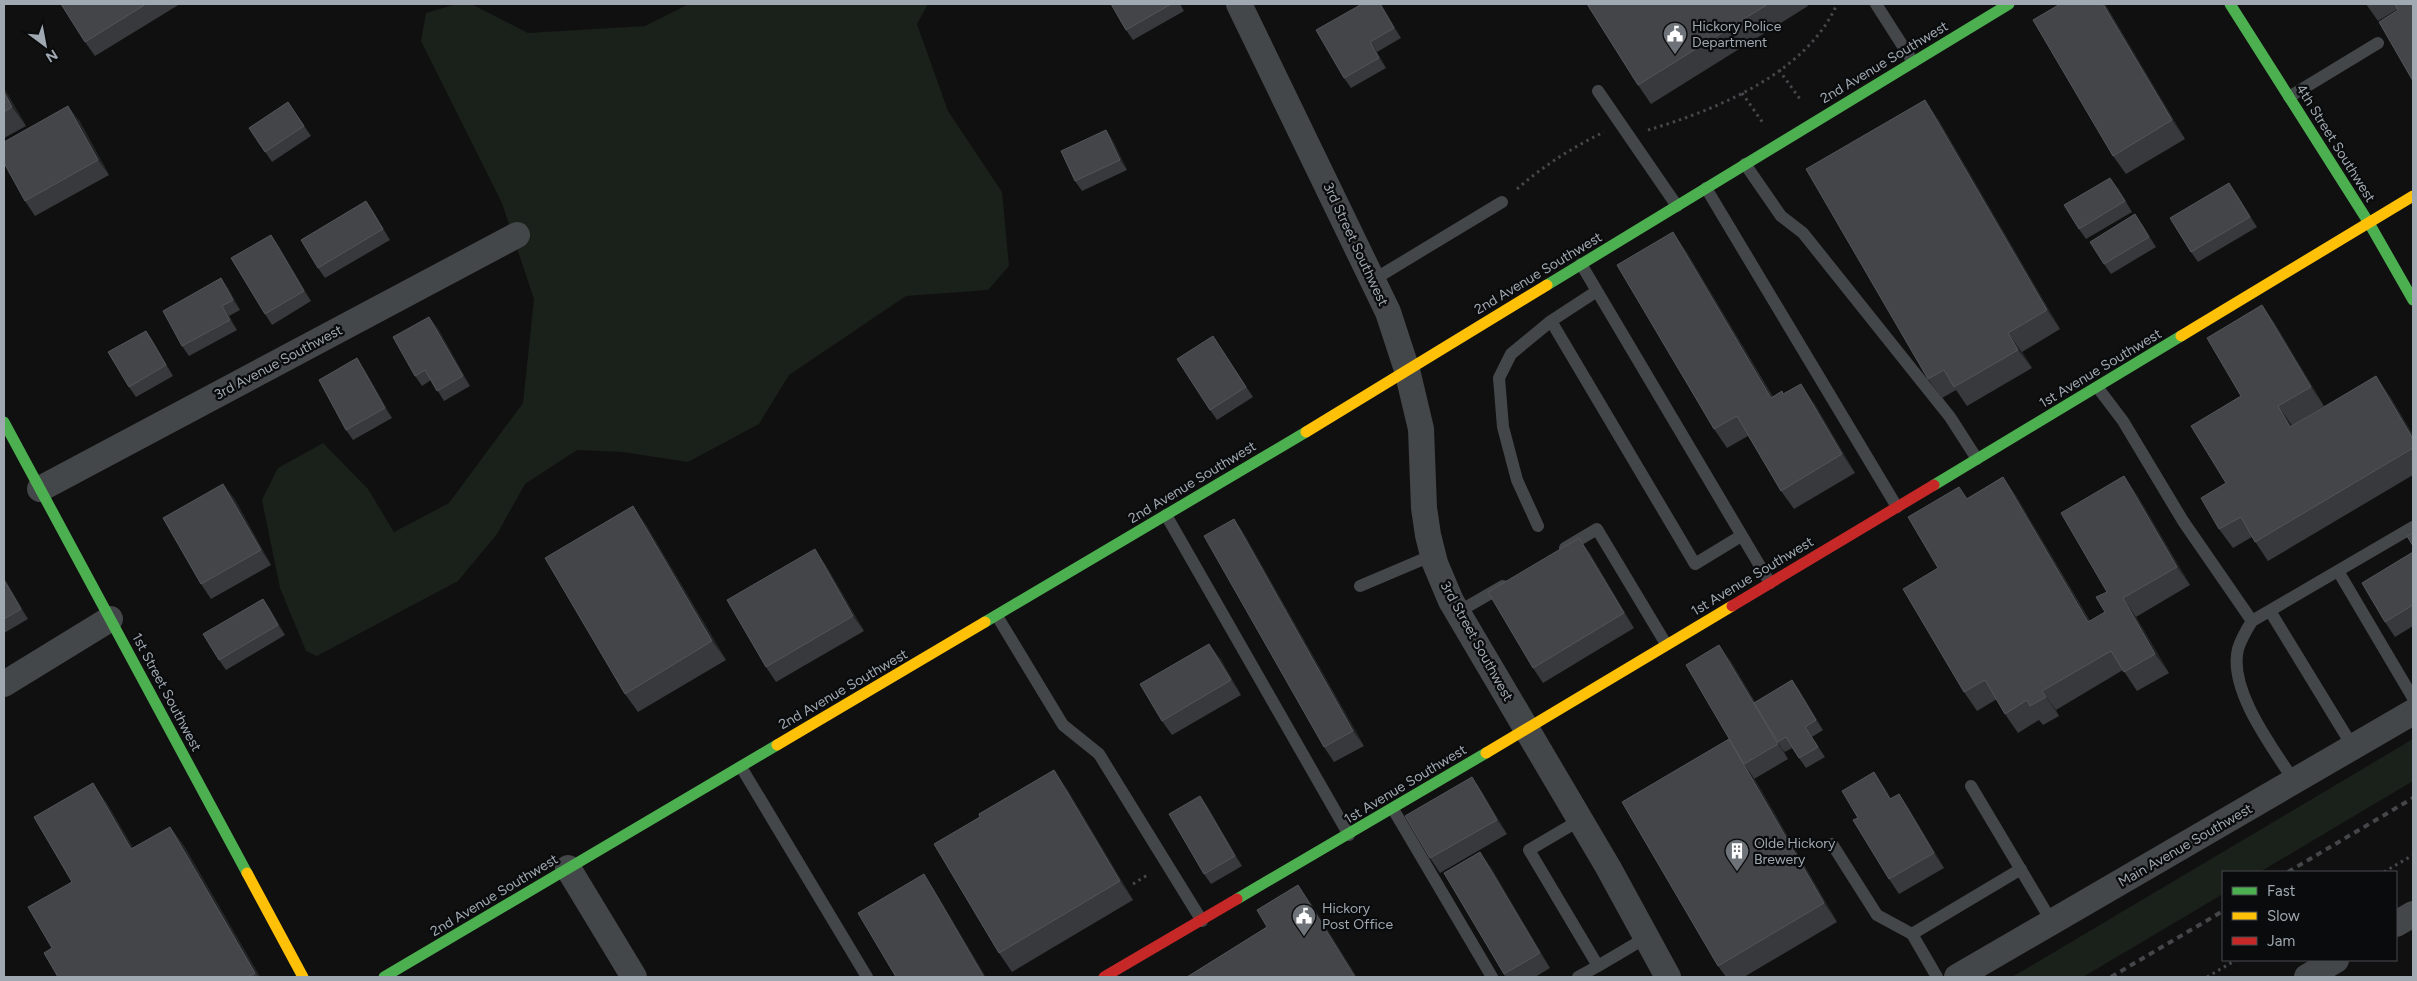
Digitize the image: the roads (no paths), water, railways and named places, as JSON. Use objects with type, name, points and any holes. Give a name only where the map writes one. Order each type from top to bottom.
[{"type":"main road","name":"2nd Avenue Southwest","points":[[384,977],[998,616],[2009,4]]},
{"type":"main road","name":"4th Street Southwest","points":[[2230,4],[2369,223],[2413,300]]},
{"type":"main road","name":"1st Avenue Southwest","points":[[1104,977],[1393,809],[1666,644],[2098,388],[2413,196]]},
{"type":"main road","name":"1st Street Southwest","points":[[4,422],[303,977]]},
{"type":"street","name":"3rd Street Southwest","points":[[1239,4],[1388,312],[1406,370],[1421,429],[1424,508],[1433,555],[1458,612],[1580,820],[1668,977]]},
{"type":"street","name":"3rd Avenue Southwest","points":[[40,489],[517,235]]},
{"type":"street","points":[[4,684],[110,618]]},
{"type":"street","name":"Main Avenue Southwest","points":[[1957,977],[2413,712]]},
{"type":"street","points":[[568,868],[634,977]]},
{"type":"street","points":[[2397,923],[2413,914]]},
{"type":"street","points":[[2307,977],[2334,961]]},
{"type":"lane","points":[[1876,4],[1913,62]]},
{"type":"lane","points":[[2289,97],[2378,43]]},
{"type":"lane","points":[[1598,91],[1677,206]]},
{"type":"lane","points":[[1745,164],[1781,216],[1802,233],[1950,416],[1977,459]]},
{"type":"lane","points":[[1706,188],[1897,507]]},
{"type":"lane","points":[[1373,280],[1502,202]]},
{"type":"lane","points":[[1581,264],[1770,583]]},
{"type":"lane","points":[[1538,526],[1517,480],[1503,427],[1499,378],[1511,354],[1551,321],[1597,291]]},
{"type":"lane","points":[[1551,321],[1694,564],[1742,536]]},
{"type":"lane","points":[[2098,388],[2123,420],[2183,521],[2252,621]]},
{"type":"lane","points":[[1166,515],[1349,835]]},
{"type":"lane","points":[[2294,781],[2250,710],[2236,669],[2238,648],[2252,621],[2413,527]]},
{"type":"lane","points":[[1557,553],[1597,529],[1666,644]]},
{"type":"lane","points":[[1360,586],[1433,555]]},
{"type":"lane","points":[[2338,571],[2413,698]]},
{"type":"lane","points":[[1458,612],[1517,578]]},
{"type":"lane","points":[[2270,610],[2353,747]]},
{"type":"lane","points":[[998,616],[1063,725],[1099,754],[1202,921]]},
{"type":"lane","points":[[741,766],[867,977]]},
{"type":"lane","points":[[1971,786],[2052,922]]},
{"type":"lane","points":[[1393,809],[1492,977]]},
{"type":"lane","points":[[1580,820],[1529,850],[1598,966]]},
{"type":"lane","points":[[1832,844],[1876,915],[1912,934],[1937,977]]},
{"type":"lane","points":[[1912,934],[2021,869]]},
{"type":"lane","points":[[1578,977],[1646,937]]},
{"type":"railway","points":[[2290,871],[2413,798]]},
{"type":"railway","points":[[2111,977],[2222,912]]},
{"type":"place","name":"Hickory Police Department","points":[[1675,55]]},
{"type":"place","name":"Olde Hickory Brewery","points":[[1737,872]]},
{"type":"place","name":"Hickory Post Office","points":[[1304,937]]}]
